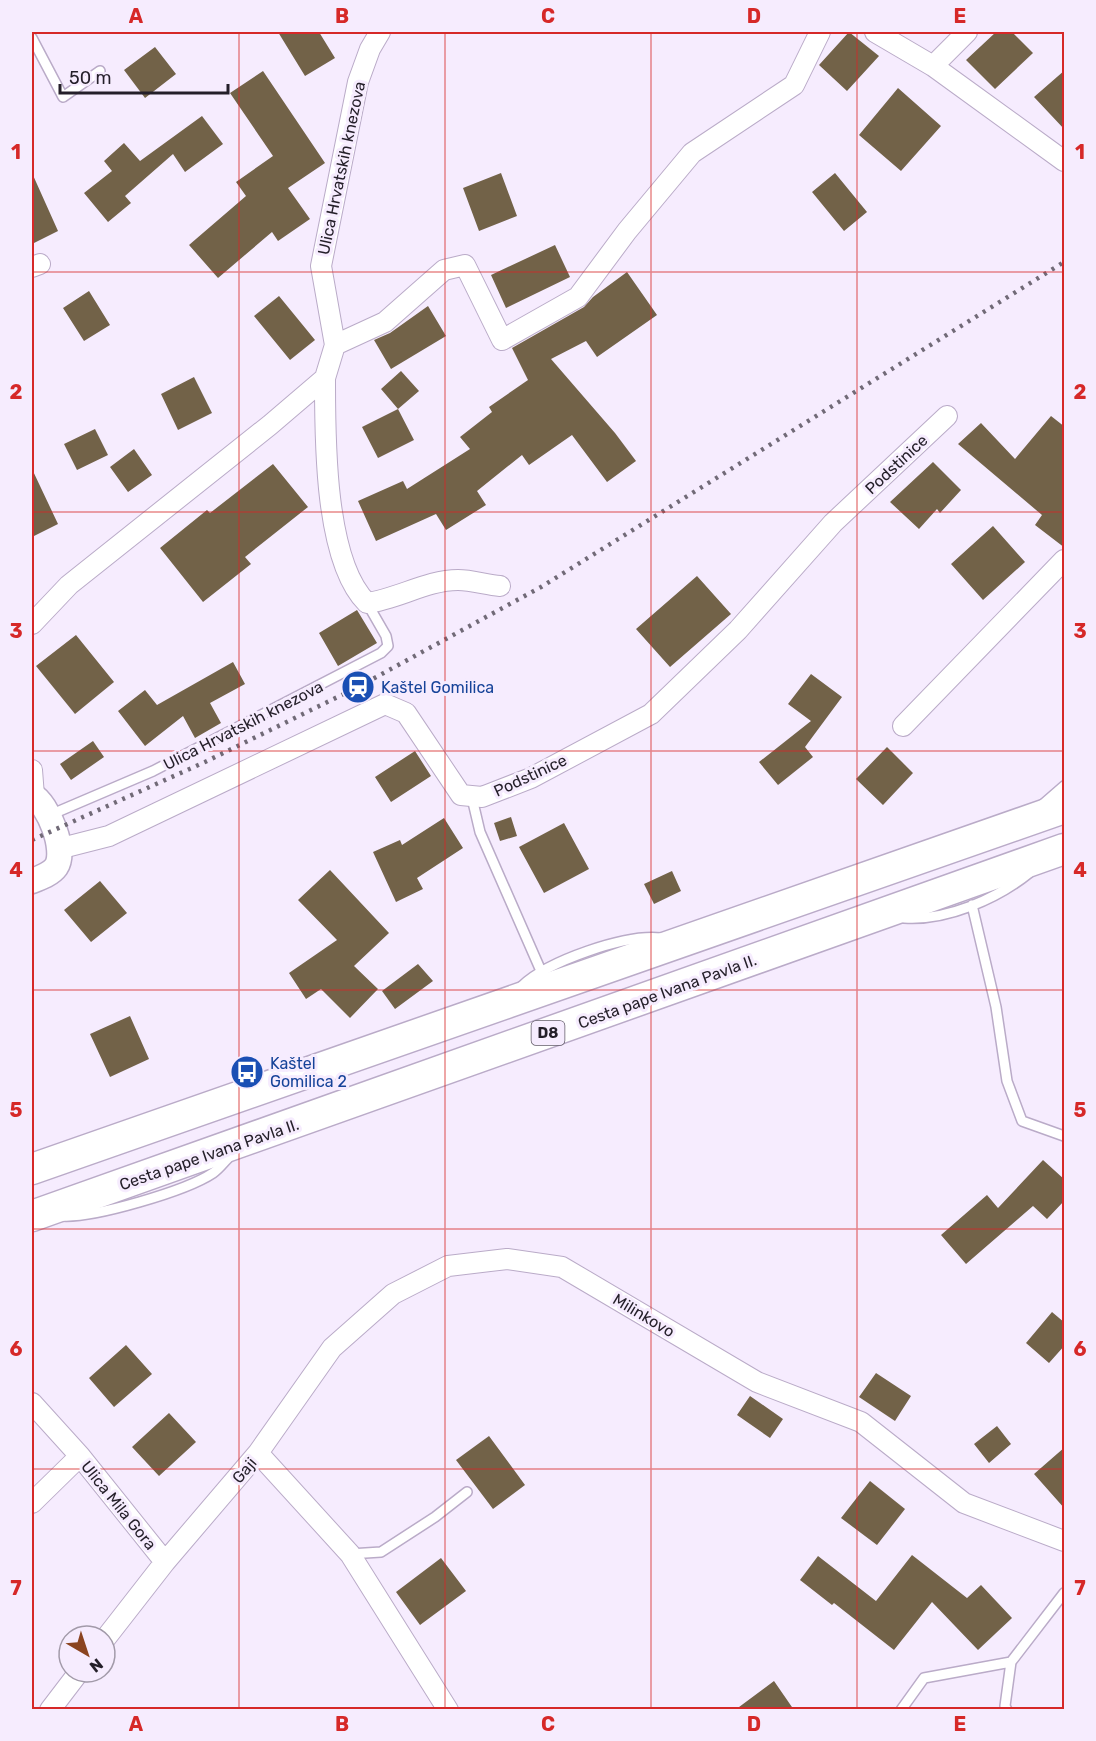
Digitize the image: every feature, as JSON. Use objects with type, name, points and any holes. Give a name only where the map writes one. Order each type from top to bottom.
[{"type":"main road","points":[[32,1169],[1065,808]]},
{"type":"main road","name":"Cesta pape Ivana Pavla II.","points":[[37,1215],[1059,851]]},
{"type":"main road","points":[[32,1154],[41,1153],[64,1158]]},
{"type":"street","name":"Ulica Hrvatskih knezova","points":[[367,603],[358,594],[348,577],[325,462],[325,378],[335,345],[321,266],[358,82],[370,49],[380,32]]},
{"type":"street","points":[[335,345],[384,322],[444,270],[465,265],[502,340],[578,297],[627,231],[692,153],[794,85],[820,32]]},
{"type":"street","points":[[875,32],[933,66],[1065,161]]},
{"type":"street","points":[[933,66],[967,32]]},
{"type":"street","points":[[32,624],[69,585],[270,425],[325,378]]},
{"type":"street","name":"Podstinice","points":[[58,849],[109,836],[385,704],[406,713],[461,795],[472,798],[531,778],[651,714],[738,630],[833,523],[947,416]]},
{"type":"street","points":[[903,726],[1065,560]]},
{"type":"street","points":[[367,603],[380,602],[432,584],[459,580],[500,586]]},
{"type":"street","points":[[32,770],[33,795],[47,808],[58,849],[57,866],[48,874],[32,881]]},
{"type":"street","name":"Milinkovo","points":[[258,1453],[332,1348],[393,1294],[448,1266],[507,1259],[562,1267],[758,1382],[861,1422],[964,1503],[1065,1541]]},
{"type":"street","name":"Ulica Mila Gora","points":[[32,1403],[80,1456],[165,1562],[117,1624]]},
{"type":"street","name":"Gaji","points":[[165,1562],[258,1453],[350,1554],[448,1710]]},
{"type":"street","points":[[32,1503],[80,1456]]},
{"type":"street","points":[[50,1710],[70,1684]]},
{"type":"lane","points":[[32,38],[63,97],[100,71]]},
{"type":"lane","name":"Ulica Hrvatskih knezova","points":[[49,816],[153,771],[381,653],[388,646],[386,636],[367,603]]},
{"type":"lane","points":[[1029,820],[1046,801],[1065,786]]},
{"type":"lane","points":[[472,798],[480,832],[541,971]]},
{"type":"lane","points":[[878,915],[922,919],[972,905],[1003,893],[1059,851]]},
{"type":"lane","points":[[972,905],[996,1007],[1007,1080],[1022,1121],[1065,1136]]},
{"type":"lane","points":[[507,1002],[541,971],[626,939],[660,938],[678,942]]},
{"type":"lane","points":[[350,1554],[381,1552],[435,1517],[467,1492]]},
{"type":"lane","points":[[1007,1710],[1005,1706],[1011,1662],[1065,1593]]},
{"type":"lane","points":[[901,1710],[924,1678],[1011,1662]]},
{"type":"building","points":[[278,32],[319,32],[335,58],[305,76]]},
{"type":"building","points":[[849,32],[879,56],[847,91],[819,65]]},
{"type":"building","points":[[996,32],[1012,32],[1033,53],[995,89],[966,60]]},
{"type":"building","points":[[155,47],[176,74],[145,98],[124,70]]},
{"type":"building","points":[[1065,70],[1065,130],[1034,97]]},
{"type":"building","points":[[263,71],[325,163],[288,188],[310,219],[278,241],[272,232],[218,278],[189,245],[246,196],[236,182],[273,156],[230,93]]},
{"type":"building","points":[[898,88],[941,126],[901,171],[859,135]]},
{"type":"building","points":[[202,116],[223,144],[185,172],[173,154],[125,196],[131,203],[108,222],[84,193],[112,171],[104,161],[124,143],[140,161]]},
{"type":"building","points":[[32,173],[58,231],[32,244]]},
{"type":"building","points":[[501,173],[517,216],[479,231],[463,188]]},
{"type":"building","points":[[835,173],[867,212],[844,231],[812,192]]},
{"type":"building","points":[[555,245],[570,277],[506,308],[491,275]]},
{"type":"building","points":[[627,272],[657,315],[597,357],[586,341],[551,359],[636,461],[607,482],[572,435],[529,465],[522,455],[477,491],[486,505],[446,530],[436,514],[376,541],[358,501],[403,481],[407,489],[470,449],[460,437],[492,412],[489,407],[528,380],[512,348],[584,307],[593,297]]},
{"type":"building","points":[[89,291],[110,325],[84,341],[63,308]]},
{"type":"building","points":[[279,296],[315,340],[290,360],[254,316]]},
{"type":"building","points":[[428,306],[446,336],[391,369],[374,340],[390,333]]},
{"type":"building","points":[[401,371],[419,391],[398,409],[381,389]]},
{"type":"building","points":[[194,377],[212,413],[178,430],[161,394]]},
{"type":"building","points":[[398,409],[414,440],[378,458],[362,427]]},
{"type":"building","points":[[1051,416],[1065,427],[1065,548],[1035,525],[1042,515],[958,444],[981,423],[1015,459]]},
{"type":"building","points":[[95,429],[108,455],[77,470],[64,444]]},
{"type":"building","points":[[134,449],[152,475],[128,492],[110,467]]},
{"type":"building","points":[[933,462],[961,490],[940,513],[937,509],[919,529],[890,502]]},
{"type":"building","points":[[273,464],[308,507],[245,557],[251,564],[203,602],[160,548],[207,510],[210,513]]},
{"type":"building","points":[[32,469],[58,524],[32,537]]},
{"type":"building","points":[[993,526],[1025,562],[983,600],[951,564]]},
{"type":"building","points":[[697,576],[731,614],[670,667],[636,629]]},
{"type":"building","points":[[357,610],[377,643],[338,666],[319,633]]},
{"type":"building","points":[[76,635],[114,682],[75,714],[36,666]]},
{"type":"building","points":[[233,662],[245,684],[210,703],[221,723],[195,738],[183,716],[145,746],[118,711],[145,690],[157,705]]},
{"type":"building","points":[[811,674],[842,697],[805,747],[813,757],[778,785],[759,762],[811,721],[788,704]]},
{"type":"building","points":[[93,741],[104,757],[71,780],[60,764]]},
{"type":"building","points":[[887,747],[913,773],[883,805],[856,779]]},
{"type":"building","points":[[415,751],[431,776],[391,802],[375,777]]},
{"type":"building","points":[[511,817],[517,836],[500,841],[494,823]]},
{"type":"building","points":[[444,818],[463,848],[417,878],[423,889],[396,902],[373,852],[400,840],[402,845]]},
{"type":"building","points":[[564,823],[589,869],[544,893],[519,847]]},
{"type":"building","points":[[330,870],[389,933],[354,966],[378,989],[350,1018],[321,989],[306,999],[289,973],[337,940],[298,900]]},
{"type":"building","points":[[672,871],[681,891],[654,904],[644,884]]},
{"type":"building","points":[[100,881],[127,913],[91,942],[64,910]]},
{"type":"building","points":[[418,964],[433,981],[395,1009],[382,991]]},
{"type":"building","points":[[130,1016],[149,1059],[110,1077],[90,1034]]},
{"type":"building","points":[[1043,1160],[1065,1180],[1065,1200],[1047,1219],[1033,1206],[966,1264],[941,1235],[987,1195],[998,1208]]},
{"type":"building","points":[[1052,1312],[1065,1323],[1065,1345],[1049,1363],[1026,1343]]},
{"type":"building","points":[[126,1345],[152,1374],[114,1407],[89,1378]]},
{"type":"building","points":[[876,1373],[911,1396],[895,1421],[859,1397]]},
{"type":"building","points":[[750,1396],[783,1419],[770,1438],[737,1415]]},
{"type":"building","points":[[169,1413],[196,1442],[159,1476],[132,1447]]},
{"type":"building","points":[[997,1426],[1011,1444],[989,1463],[974,1444]]},
{"type":"building","points":[[489,1436],[525,1485],[493,1509],[456,1460]]},
{"type":"building","points":[[1065,1447],[1065,1509],[1034,1474]]},
{"type":"building","points":[[870,1481],[905,1509],[877,1545],[841,1518]]},
{"type":"building","points":[[912,1555],[967,1598],[981,1585],[1012,1618],[978,1650],[932,1602],[894,1650],[834,1603],[832,1605],[800,1580],[818,1556],[876,1601]]},
{"type":"building","points":[[441,1558],[466,1591],[420,1625],[396,1592]]},
{"type":"building","points":[[774,1681],[794,1710],[735,1710]]},
{"type":"railway","points":[[32,840],[205,762],[358,687],[541,587],[1064,262]]},
{"type":"place","name":"Kaštel Gomilica","points":[[358,687]]},
{"type":"place","name":"Kaštel Gomilica 2","points":[[247,1072]]}]
